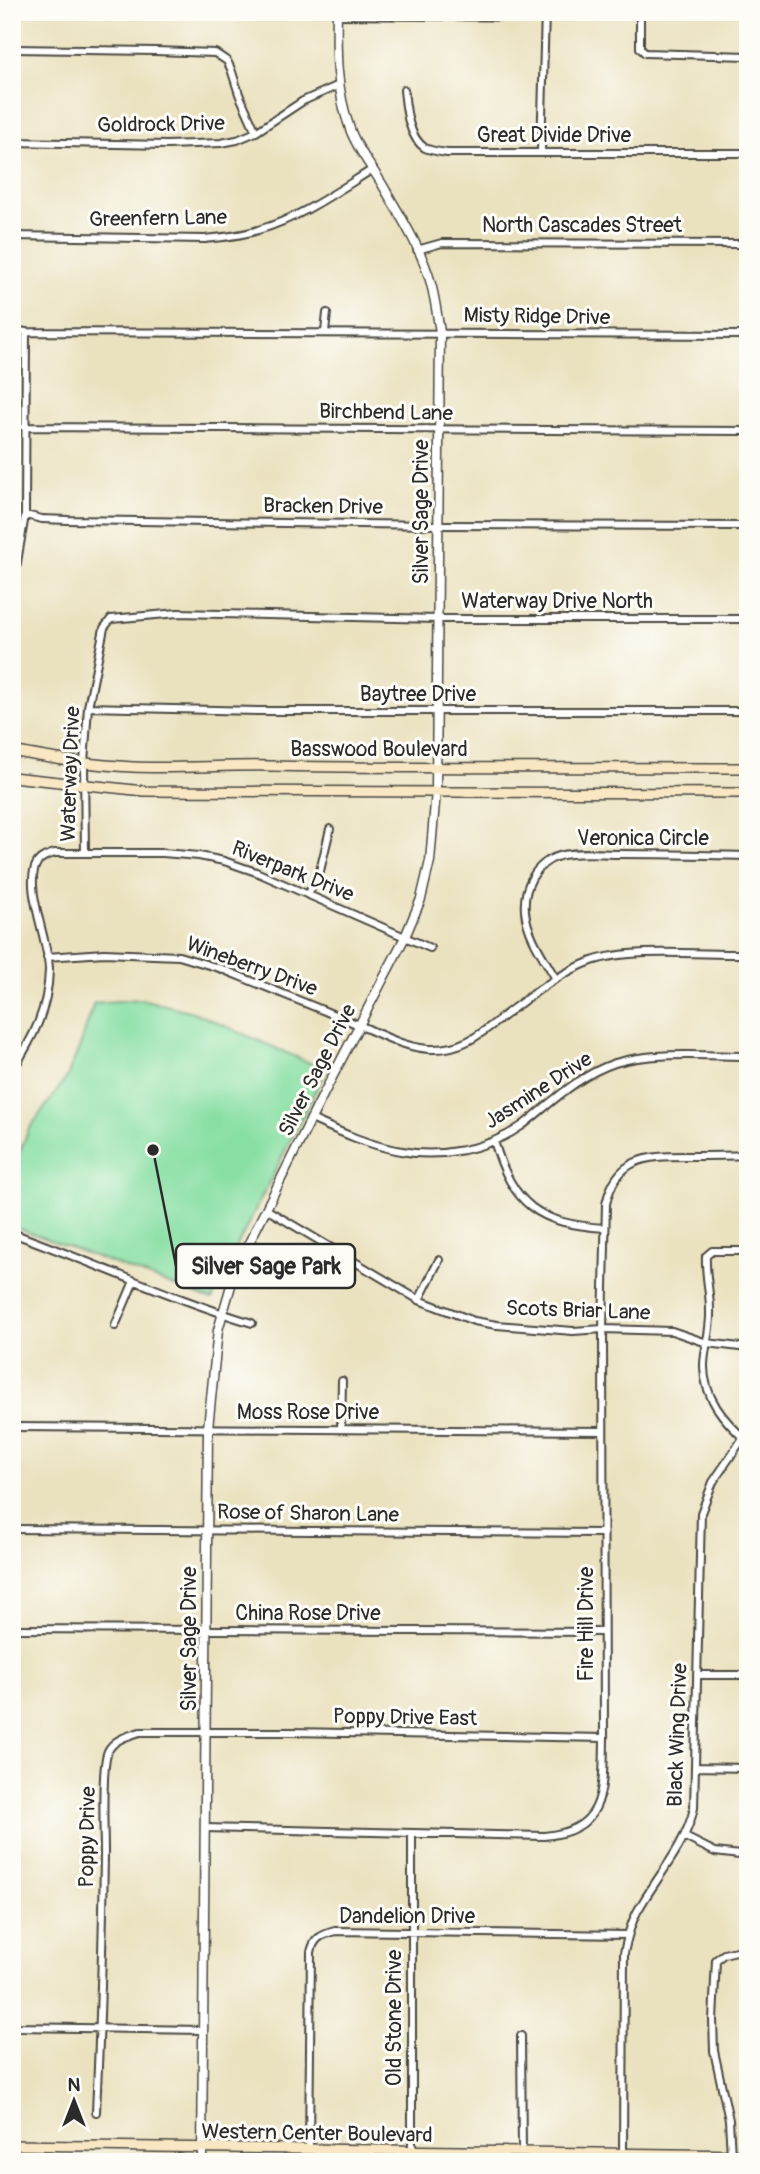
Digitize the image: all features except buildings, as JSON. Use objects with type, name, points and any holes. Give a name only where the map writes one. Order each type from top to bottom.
[{"type":"main road","name":"Basswood Boulevard","points":[[12,751],[84,763],[135,767],[244,765],[748,768]]},
{"type":"main road","name":"Basswood Boulevard","points":[[12,777],[144,790],[748,793]]},
{"type":"main road","name":"Western Center Boulevard","points":[[15,2145],[309,2150],[412,2157],[522,2153],[621,2159],[748,2155]]},
{"type":"main road","points":[[703,2155],[713,2162]]},
{"type":"street","points":[[640,12],[640,48],[645,53],[748,56]]},
{"type":"street","points":[[337,13],[545,15],[541,151]]},
{"type":"street","name":"Silver Sage Drive","points":[[202,2162],[208,1428],[215,1352],[223,1314],[243,1255],[422,900],[430,861],[436,791],[440,332],[430,280],[417,250],[350,128],[338,85],[337,13]]},
{"type":"street","points":[[12,49],[215,53],[227,61],[232,69],[239,94],[256,132]]},
{"type":"street","name":"Goldrock Drive","points":[[12,142],[167,145],[221,143],[256,132],[303,101],[338,85]]},
{"type":"street","name":"Great Divide Drive","points":[[404,90],[413,134],[425,148],[447,152],[748,153]]},
{"type":"street","name":"Greenfern Lane","points":[[12,236],[205,239],[232,236],[296,216],[373,169]]},
{"type":"street","name":"North Cascades Street","points":[[417,250],[442,243],[465,242],[748,244]]},
{"type":"street","points":[[325,332],[327,313]]},
{"type":"street","name":"Misty Ridge Drive","points":[[12,330],[748,335]]},
{"type":"street","points":[[12,592],[25,515],[26,332]]},
{"type":"street","name":"Birchbend Lane","points":[[24,427],[748,431]]},
{"type":"street","name":"Bracken Drive","points":[[25,515],[68,520],[438,526],[748,526]]},
{"type":"street","name":"Waterway Drive North","points":[[114,618],[178,613],[438,619],[748,619]]},
{"type":"street","name":"Waterway Drive","points":[[85,853],[84,763],[88,707],[104,628],[107,622],[114,618]]},
{"type":"street","name":"Baytree Drive","points":[[88,707],[257,711],[748,711]]},
{"type":"street","points":[[308,895],[320,871],[330,828]]},
{"type":"street","name":"Riverpark Drive","points":[[47,957],[32,889],[34,871],[40,860],[55,853],[163,853],[224,861],[256,872],[430,948]]},
{"type":"street","name":"Veronica Circle","points":[[556,979],[533,937],[524,908],[526,890],[531,878],[547,861],[560,855],[598,854],[748,856]]},
{"type":"street","name":"Wineberry Drive","points":[[47,957],[104,953],[179,956],[222,969],[393,1041],[417,1047],[443,1048],[473,1040],[556,979],[594,960],[623,955],[748,954]]},
{"type":"street","points":[[12,1070],[43,1013],[49,969],[47,957]]},
{"type":"street","name":"Jasmine Drive","points":[[311,1119],[360,1140],[397,1151],[457,1151],[476,1148],[520,1127],[584,1077],[617,1062],[670,1056],[748,1056]]},
{"type":"street","points":[[494,1141],[505,1173],[527,1204],[539,1213],[566,1223],[605,1228]]},
{"type":"street","name":"Fire Hill Drive","points":[[205,1828],[544,1836],[570,1832],[595,1809],[603,1789],[603,1329],[606,1204],[609,1191],[612,1182],[629,1165],[643,1159],[662,1156],[748,1156]]},
{"type":"street","name":"Scots Briar Lane","points":[[266,1209],[419,1300],[455,1315],[497,1325],[573,1331],[672,1331],[707,1343],[748,1348]]},
{"type":"street","points":[[12,1233],[253,1323]]},
{"type":"street","points":[[745,1440],[721,1416],[709,1394],[704,1366],[710,1293],[706,1256],[712,1251],[748,1251]]},
{"type":"street","points":[[419,1300],[439,1260]]},
{"type":"street","points":[[115,1326],[134,1280]]},
{"type":"street","points":[[341,1429],[342,1381]]},
{"type":"street","name":"Moss Rose Drive","points":[[12,1427],[603,1431]]},
{"type":"street","name":"Black Wing Drive","points":[[621,2159],[623,1964],[628,1935],[638,1911],[685,1838],[694,1808],[701,1513],[713,1482],[745,1440]]},
{"type":"street","name":"Rose of Sharon Lane","points":[[12,1529],[603,1533]]},
{"type":"street","name":"China Rose Drive","points":[[12,1629],[603,1632]]},
{"type":"street","points":[[697,1675],[748,1675]]},
{"type":"street","name":"Poppy Drive","points":[[100,2028],[104,1787],[108,1751],[124,1737],[140,1732],[206,1732]]},
{"type":"street","name":"Poppy Drive East","points":[[206,1732],[604,1738]]},
{"type":"street","points":[[695,1767],[748,1768]]},
{"type":"street","name":"Old Stone Drive","points":[[412,1833],[412,2157]]},
{"type":"street","points":[[685,1838],[715,1852],[748,1856]]},
{"type":"street","name":"Dandelion Drive","points":[[309,2150],[313,1943],[325,1934],[335,1931],[628,1935]]},
{"type":"street","points":[[731,2155],[729,2120],[714,2051],[716,1960],[724,1954],[748,1948]]},
{"type":"street","points":[[12,2024],[16,2027],[203,2030]]},
{"type":"street","points":[[96,2112],[100,2028]]},
{"type":"street","points":[[521,2036],[522,2153]]},
{"type":"green space","points":[[141,999],[193,1012],[326,1070],[212,1300],[12,1226],[12,1170],[29,1129],[67,1077],[94,1003]]},
{"type":"place","name":"Silver Sage Park","points":[[153,1150]]}]
